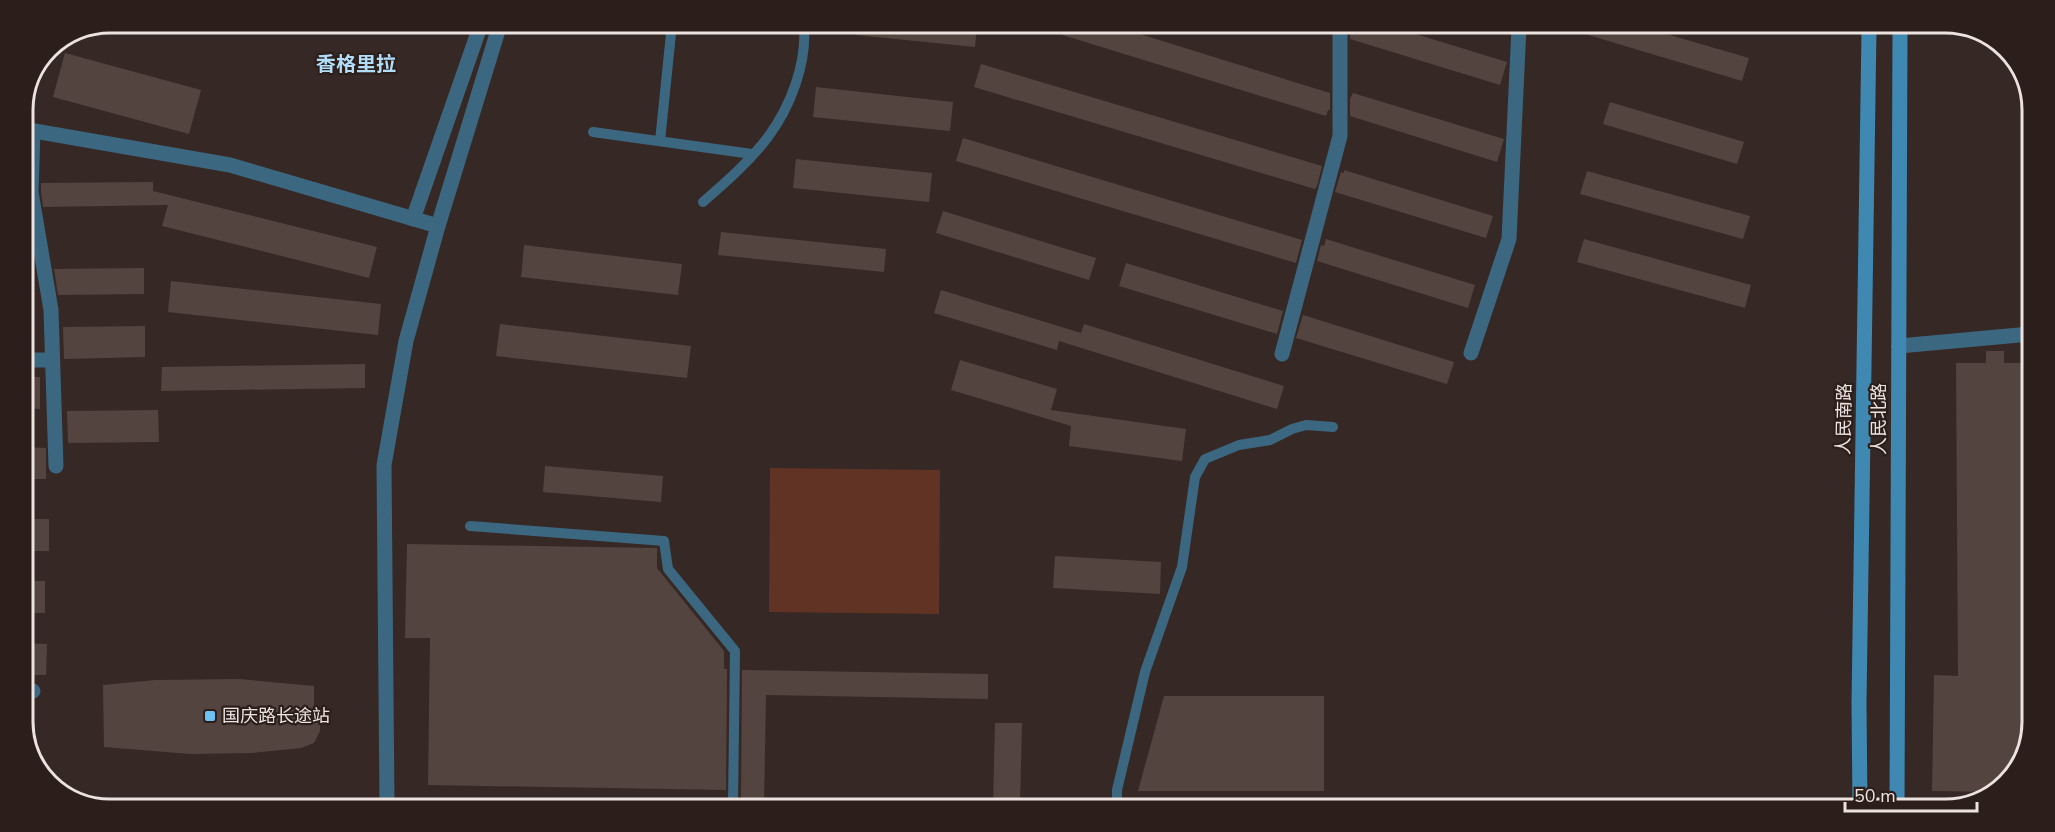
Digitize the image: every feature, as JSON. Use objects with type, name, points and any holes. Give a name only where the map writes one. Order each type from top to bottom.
[{"type":"main road","name":"人民南路","points":[[1860,799],[1859,703],[1869,33]]},
{"type":"main road","name":"人民北路","points":[[1897,799],[1900,33]]},
{"type":"street","points":[[413,219],[478,33]]},
{"type":"street","points":[[387,799],[384,465],[406,341],[438,226],[497,33]]},
{"type":"street","points":[[1282,354],[1340,136],[1340,33]]},
{"type":"street","points":[[1471,353],[1509,239],[1519,33]]},
{"type":"street","points":[[33,131],[230,165],[438,226]]},
{"type":"street","points":[[33,204],[51,310],[56,466]]},
{"type":"street","points":[[1899,346],[2022,335]]},
{"type":"street","points":[[33,360],[52,360]]},
{"type":"lane","points":[[660,141],[671,33]]},
{"type":"lane","points":[[703,202],[731,177],[768,137],[789,100],[800,70],[805,33]]},
{"type":"lane","points":[[593,132],[752,154]]},
{"type":"lane","points":[[1117,799],[1137,701],[1182,567],[1195,477],[1205,459],[1239,445],[1270,440],[1306,425],[1332,427]]},
{"type":"lane","points":[[470,526],[663,541],[668,569],[735,651],[733,799]]},
{"type":"shaded area","points":[[770,468],[940,470],[939,614],[769,612]]},
{"type":"building","points":[[856,33],[976,33],[975,47],[856,35]]},
{"type":"building","points":[[1056,33],[1137,33],[1330,93],[1330,110],[1326,116]]},
{"type":"building","points":[[1350,33],[1413,33],[1507,62],[1500,85],[1350,39]]},
{"type":"building","points":[[1582,33],[1663,33],[1749,58],[1742,81]]},
{"type":"building","points":[[65,53],[201,90],[189,134],[53,97]]},
{"type":"building","points":[[981,64],[1322,166],[1317,186],[1315,189],[974,87]]},
{"type":"building","points":[[816,87],[953,102],[950,131],[813,117]]},
{"type":"building","points":[[1353,93],[1504,139],[1497,162],[1350,116],[1350,99]]},
{"type":"building","points":[[1610,102],[1744,142],[1737,164],[1603,124]]},
{"type":"building","points":[[963,138],[1302,240],[1296,263],[956,161]]},
{"type":"building","points":[[796,159],[932,173],[929,202],[793,188]]},
{"type":"building","points":[[1344,170],[1493,216],[1486,238],[1335,192],[1341,172],[1344,173]]},
{"type":"building","points":[[1587,171],[1750,216],[1743,239],[1580,194]]},
{"type":"building","points":[[153,182],[153,191],[377,247],[369,278],[162,226],[168,205],[43,207],[41,183]]},
{"type":"building","points":[[943,211],[1096,258],[1089,280],[936,233]]},
{"type":"building","points":[[721,232],[886,249],[884,272],[718,255]]},
{"type":"building","points":[[1326,239],[1475,285],[1468,308],[1317,261],[1321,245],[1324,246]]},
{"type":"building","points":[[1584,239],[1751,285],[1745,308],[1577,262]]},
{"type":"building","points":[[524,245],[682,264],[678,295],[521,277]]},
{"type":"building","points":[[1126,263],[1283,311],[1277,334],[1119,286]]},
{"type":"building","points":[[144,268],[144,294],[58,295],[54,269]]},
{"type":"building","points":[[171,281],[381,304],[378,335],[168,312]]},
{"type":"building","points":[[941,290],[1081,333],[1084,324],[1284,386],[1277,409],[1059,341],[1057,350],[934,313]]},
{"type":"building","points":[[1303,315],[1454,362],[1447,384],[1296,338]]},
{"type":"building","points":[[500,324],[691,346],[687,378],[496,356]]},
{"type":"building","points":[[145,326],[145,357],[64,359],[63,327]]},
{"type":"building","points":[[1986,351],[2004,351],[2004,363],[2022,363],[2021,737],[2009,765],[2000,777],[1984,789],[1978,792],[1932,791],[1934,675],[1958,676],[1956,363],[1986,363]]},
{"type":"building","points":[[960,360],[1057,389],[1051,410],[1186,429],[1182,461],[1069,446],[1071,426],[951,390]]},
{"type":"building","points":[[365,364],[365,388],[161,391],[162,367]]},
{"type":"building","points":[[33,377],[40,377],[40,409],[33,409]]},
{"type":"building","points":[[158,410],[159,442],[68,443],[67,411]]},
{"type":"building","points":[[33,447],[46,448],[46,479],[33,479]]},
{"type":"building","points":[[545,466],[663,476],[661,502],[543,492]]},
{"type":"building","points":[[33,519],[49,519],[49,551],[33,551]]},
{"type":"building","points":[[407,544],[657,548],[657,568],[724,651],[724,669],[727,669],[726,790],[428,785],[430,638],[405,638]]},
{"type":"building","points":[[1055,556],[1161,562],[1160,594],[1053,588]]},
{"type":"building","points":[[33,581],[45,581],[45,613],[33,613]]},
{"type":"building","points":[[33,643],[47,644],[46,675],[33,675]]},
{"type":"building","points":[[742,670],[988,674],[988,699],[766,695],[764,799],[741,799]]},
{"type":"building","name":"国庆路长途站","points":[[239,679],[314,686],[314,713],[320,725],[320,731],[314,743],[301,748],[252,753],[190,754],[104,747],[103,685],[155,680]]},
{"type":"building","points":[[1164,696],[1324,696],[1324,791],[1138,791]]},
{"type":"building","points":[[995,723],[1022,723],[1020,799],[993,799]]},
{"type":"place","name":"国庆路长途站","points":[[210,716]]},
{"type":"district","name":"香格里拉","points":[[356,64]]}]
